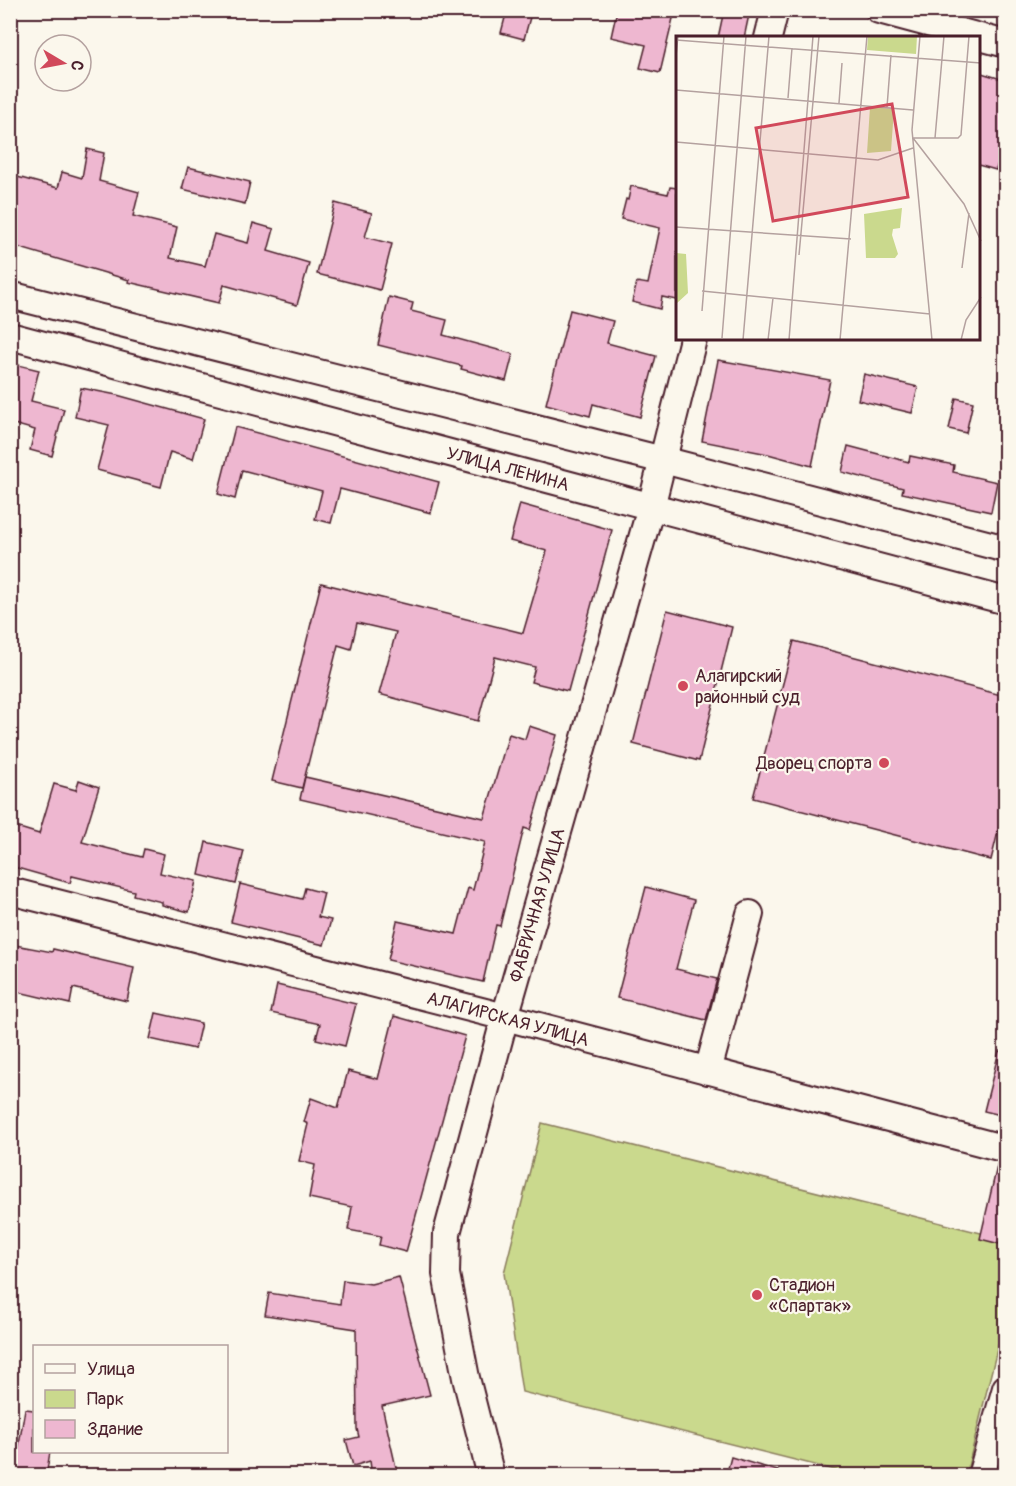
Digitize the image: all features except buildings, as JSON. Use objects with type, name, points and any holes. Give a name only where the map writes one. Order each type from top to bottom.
[{"type":"street","points":[[768,36],[775,10]]},
{"type":"street","points":[[879,10],[975,36]]},
{"type":"street","points":[[980,37],[1005,44]]},
{"type":"street","points":[[10,295],[1005,549]]},
{"type":"street","name":"УЛИЦА ЛЕНИНА","points":[[10,336],[1005,601]]},
{"type":"street","name":"ФАБРИЧНАЯ УЛИЦА","points":[[491,1476],[466,1378],[446,1274],[447,1233],[505,1017],[651,507],[693,340]]},
{"type":"street","name":"АЛАГИРСКАЯ УЛИЦА","points":[[10,891],[505,1017],[1005,1149]]},
{"type":"street","points":[[708,1071],[750,914]]},
{"type":"street","points":[[981,1476],[1000,1426],[1005,1388]]},
{"type":"green space","name":"Стадион «Спартак»","points":[[542,1123],[1005,1239],[1005,1317],[966,1475],[855,1475],[522,1392],[504,1273]]},
{"type":"place","name":"Алагирский районный суд","points":[[683,686]]},
{"type":"place","name":"Дворец спорта","points":[[884,763]]},
{"type":"place","name":"Стадион «Спартак»","points":[[757,1295]]}]
